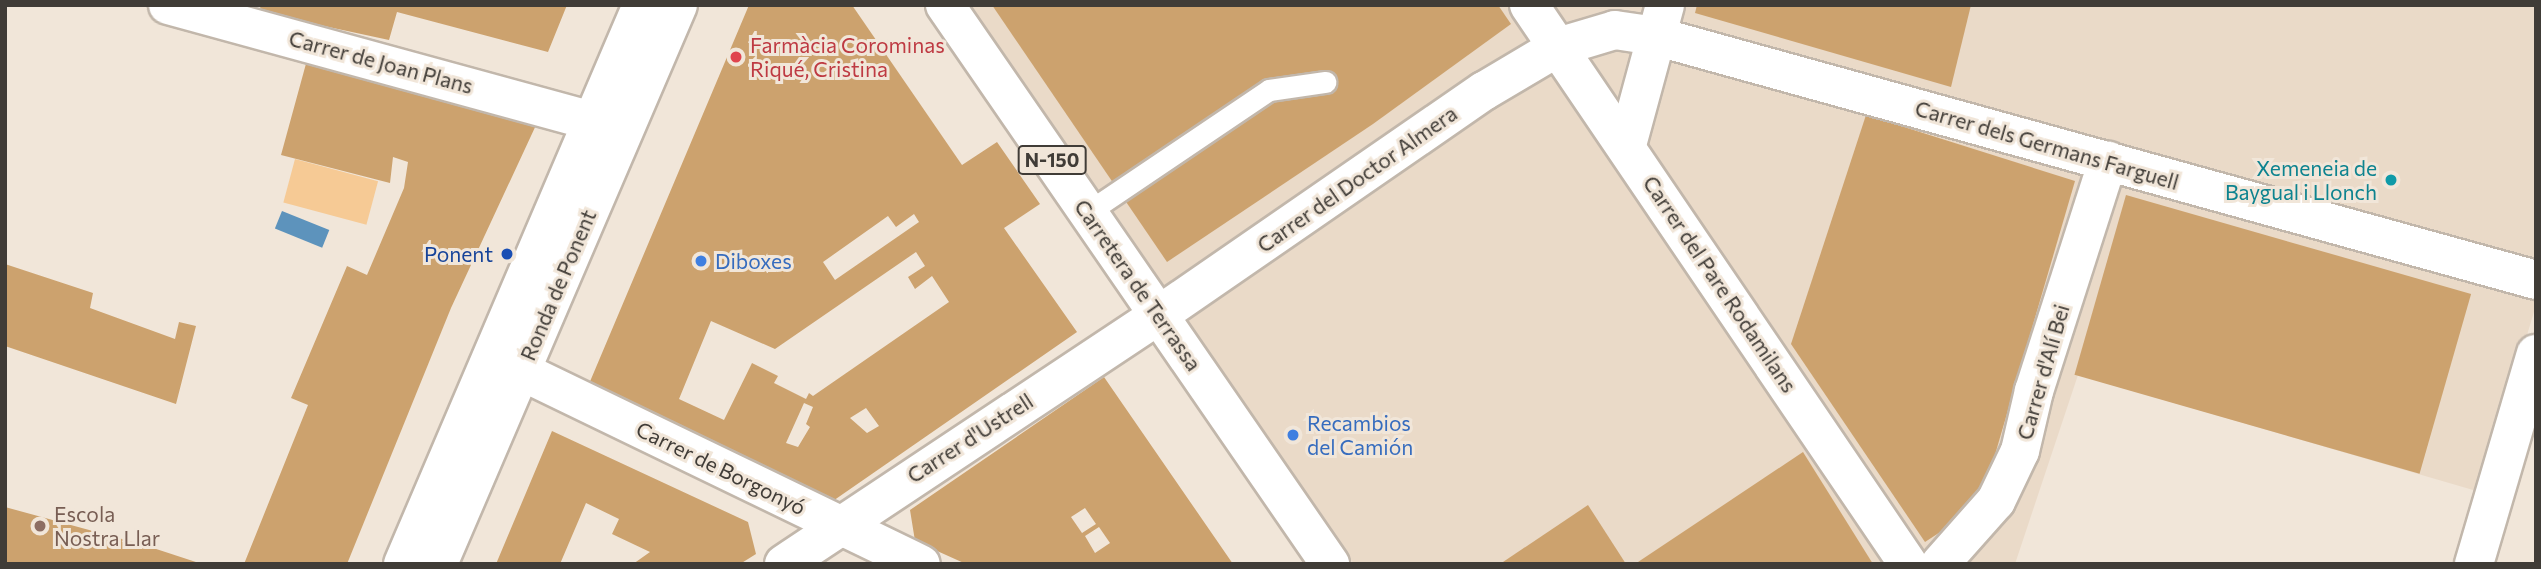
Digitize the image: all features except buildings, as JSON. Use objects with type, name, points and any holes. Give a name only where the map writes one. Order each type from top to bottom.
[{"type":"street","name":"Carrer de Joan Plans","points":[[168,5],[593,121]]},
{"type":"street","name":"Ronda de Ponent","points":[[403,564],[642,5]]},
{"type":"street","name":"Ronda de Ponent","points":[[438,564],[678,5]]},
{"type":"street","name":"Carretera de Terrassa","points":[[945,5],[1330,564]]},
{"type":"street","name":"Carrer del Pare Rodamilans","points":[[1529,5],[1627,145],[1908,564]]},
{"type":"street","name":"Carrer dels Germans Farguell","points":[[1558,47],[1615,30],[1660,21],[2108,162],[2536,280]]},
{"type":"street","points":[[1627,145],[1660,21]]},
{"type":"street","name":"Carrer del Doctor Almera","points":[[1158,316],[1484,91],[1558,47]]},
{"type":"street","name":"Carrer d'Alí Bei","points":[[1940,564],[1996,501],[2020,451],[2034,391],[2108,162]]},
{"type":"street","name":"Carrer d'Ustrell","points":[[784,564],[838,525],[1158,316]]},
{"type":"street","points":[[2474,564],[2536,354]]},
{"type":"street","name":"Carrer de Borgonyó","points":[[520,371],[921,564]]},
{"type":"lane","points":[[1088,212],[1269,90],[1325,82]]},
{"type":"shaded area","points":[[957,5],[2536,5],[2536,305],[2480,492],[2078,375],[2015,564],[1354,564]]},
{"type":"shaded area","points":[[295,159],[378,181],[366,225],[283,202]]},
{"type":"water","points":[[282,211],[329,230],[322,248],[275,229]]},
{"type":"place","name":"Farmàcia Corominas Riqué, Cristina","points":[[736,57]]},
{"type":"place","name":"Xemeneia de Baygual i Llonch","points":[[2391,180]]},
{"type":"place","name":"Ponent","points":[[507,254]]},
{"type":"place","name":"Diboxes","points":[[701,261]]},
{"type":"place","name":"Recambios del Camión","points":[[1293,435]]},
{"type":"place","name":"Escola Nostra Llar","points":[[40,526]]}]
